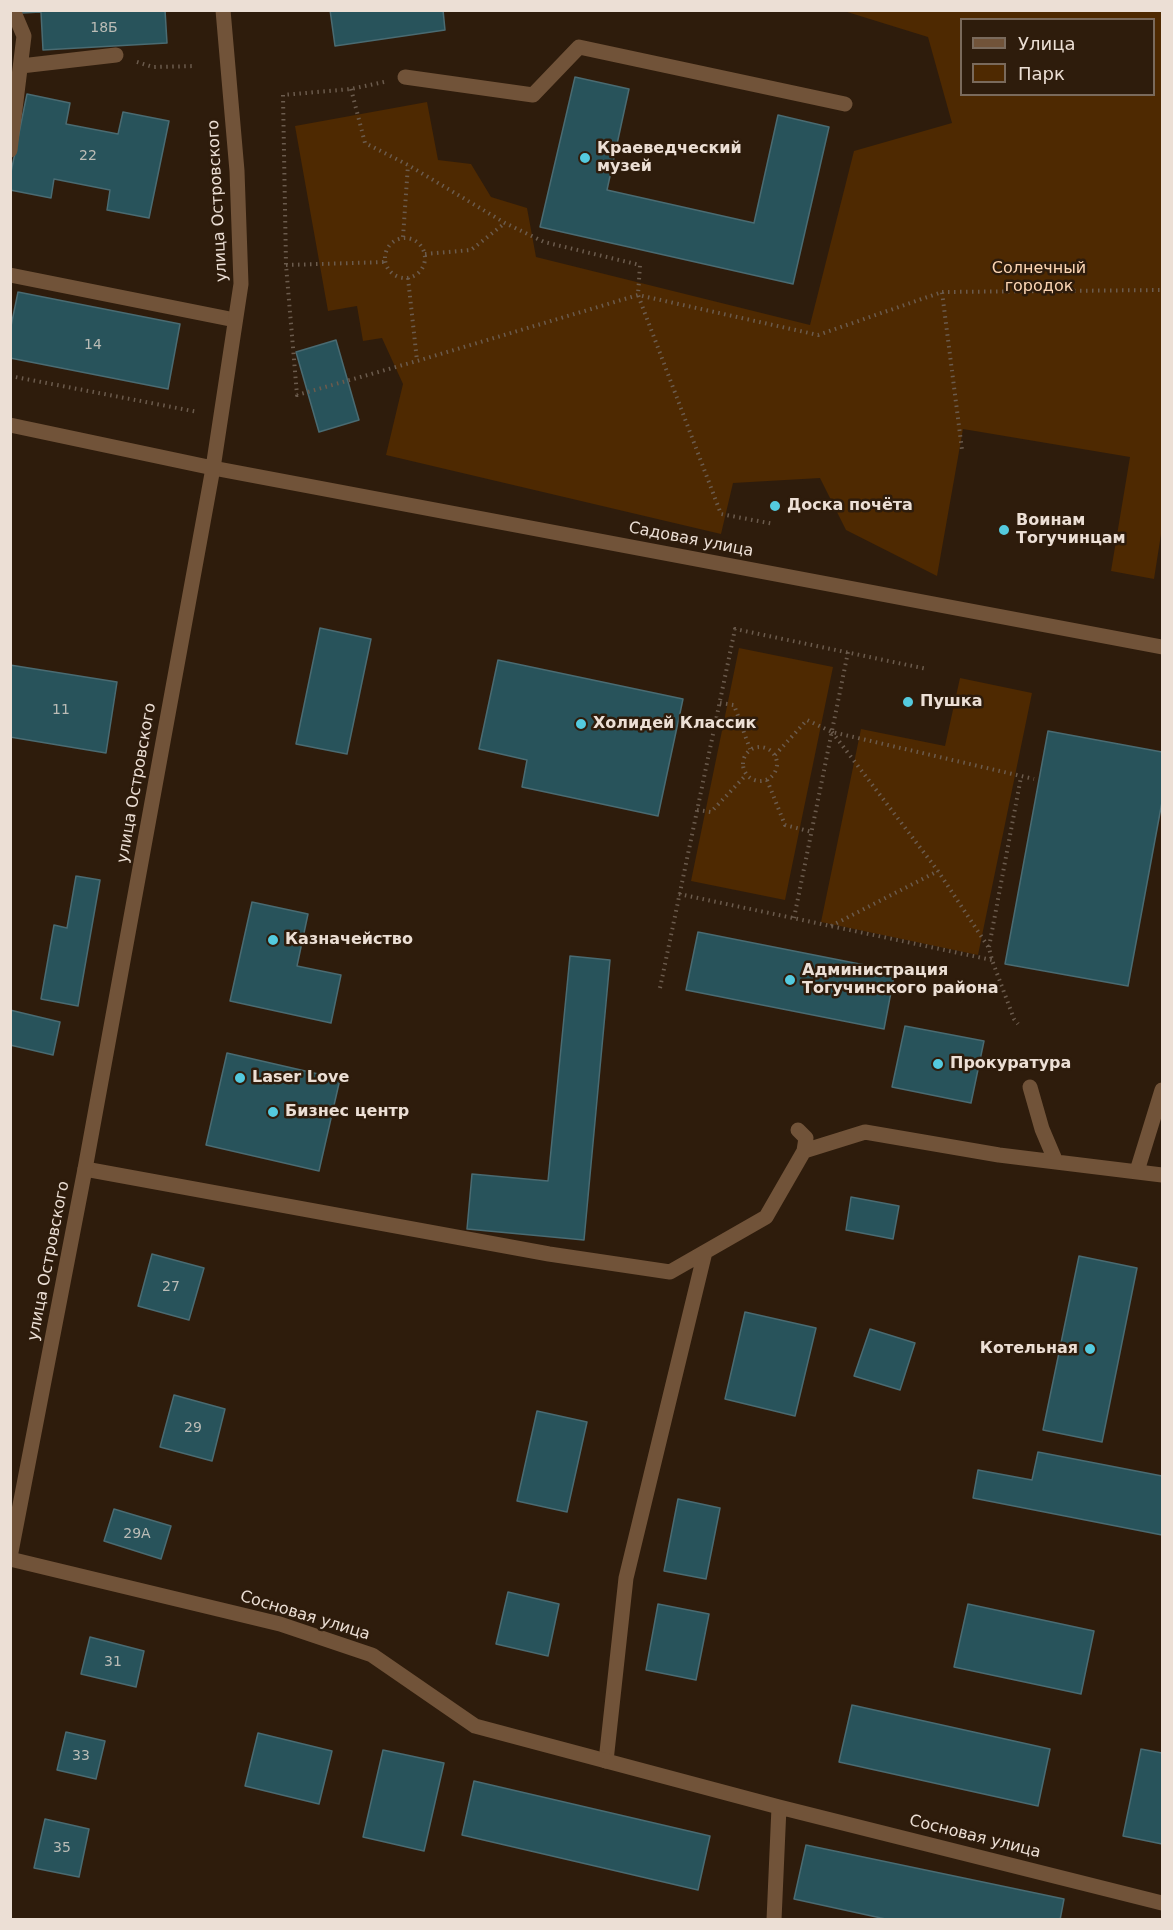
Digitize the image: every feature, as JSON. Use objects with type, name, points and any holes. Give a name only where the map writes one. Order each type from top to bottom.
[{"type":"street","points":[[10,150],[24,36],[13,10]]},
{"type":"street","name":"улица Островского","points":[[10,1558],[85,1169],[213,468],[241,284],[238,190],[223,10]]},
{"type":"street","points":[[405,77],[533,95],[579,47],[845,104]]},
{"type":"street","points":[[21,66],[116,55]]},
{"type":"street","points":[[10,275],[235,320]]},
{"type":"street","name":"Садовая улица","points":[[10,425],[213,468],[1162,647]]},
{"type":"street","points":[[1030,1087],[1042,1129],[1056,1162]]},
{"type":"street","points":[[1137,1171],[1162,1090]]},
{"type":"street","points":[[85,1169],[549,1254],[670,1272],[766,1217],[804,1151],[806,1138],[798,1130]]},
{"type":"street","points":[[804,1151],[865,1132],[999,1155],[1162,1174]]},
{"type":"street","points":[[606,1761],[626,1578],[705,1252]]},
{"type":"street","name":"Сосновая улица","points":[[10,1558],[280,1624],[372,1655],[475,1726],[779,1807],[1162,1902]]},
{"type":"street","points":[[774,1920],[779,1807]]},
{"type":"path","points":[[116,55],[153,67],[196,66]]},
{"type":"path","points":[[405,77],[351,89],[283,95],[286,265],[297,394],[638,295],[818,334],[942,292],[1162,290]]},
{"type":"path","points":[[351,89],[364,143],[408,165],[506,224],[544,242],[640,265],[638,295],[721,514],[774,524]]},
{"type":"path","points":[[403,237],[408,165]]},
{"type":"path","points":[[425,254],[471,250],[506,224]]},
{"type":"path","points":[[403,237],[419,242],[425,254],[423,265],[417,273],[408,278],[398,277],[390,272],[386,262],[388,248],[403,237]]},
{"type":"path","points":[[286,265],[386,262]]},
{"type":"path","points":[[408,278],[417,361]]},
{"type":"path","points":[[942,292],[962,450]]},
{"type":"path","points":[[10,375],[220,416]]},
{"type":"path","points":[[660,988],[735,629],[927,669]]},
{"type":"path","points":[[794,918],[848,652]]},
{"type":"path","points":[[720,703],[734,705],[750,749]]},
{"type":"path","points":[[775,755],[807,720],[832,732],[1034,779]]},
{"type":"path","points":[[832,732],[938,871],[989,948],[1018,1024]]},
{"type":"path","points":[[766,747],[775,755],[776,772],[767,780],[756,781],[746,775],[742,764],[750,749],[766,747]]},
{"type":"path","points":[[697,810],[711,812],[746,775]]},
{"type":"path","points":[[989,948],[1021,777]]},
{"type":"path","points":[[767,780],[785,825],[812,832]]},
{"type":"path","points":[[830,926],[938,871]]},
{"type":"path","points":[[679,894],[992,960]]},
{"type":"green space","name":"Солнечный городок","points":[[844,11],[1162,11],[1162,528],[1154,579],[1111,571],[1130,457],[963,429],[937,576],[846,530],[820,478],[733,483],[721,534],[386,455],[403,384],[382,338],[363,341],[357,306],[328,311],[295,126],[427,102],[438,160],[471,164],[491,197],[527,208],[536,257],[810,325],[854,151],[952,123],[928,37]]},
{"type":"green space","points":[[739,648],[833,667],[785,900],[691,881]]},
{"type":"green space","points":[[960,678],[1032,693],[978,955],[821,922],[861,729],[945,746]]},
{"type":"building","points":[[21,10],[165,10],[167,43],[43,50],[41,12],[21,13]]},
{"type":"building","points":[[330,10],[443,10],[445,30],[335,46]]},
{"type":"building","name":"Краеведческий музей","points":[[575,77],[629,89],[607,190],[754,223],[778,115],[829,127],[793,284],[540,227]]},
{"type":"building","points":[[27,94],[70,103],[66,124],[118,134],[123,112],[169,121],[149,218],[107,210],[110,190],[54,179],[51,198],[10,190],[10,177]]},
{"type":"building","points":[[18,292],[180,324],[168,389],[10,358],[10,331]]},
{"type":"building","points":[[336,340],[359,420],[319,432],[296,352]]},
{"type":"building","points":[[320,628],[371,639],[347,754],[296,744]]},
{"type":"building","name":"Холидей Классик","points":[[498,660],[683,699],[658,816],[522,787],[527,760],[479,749]]},
{"type":"building","points":[[10,665],[117,682],[106,753],[10,737]]},
{"type":"building","points":[[1048,731],[1162,752],[1162,802],[1128,986],[1005,964]]},
{"type":"building","points":[[76,876],[100,880],[78,1006],[41,999],[54,925],[67,928]]},
{"type":"building","name":"Казначейство","points":[[252,902],[308,914],[297,966],[341,975],[331,1023],[230,1001]]},
{"type":"building","name":"Администрация Тогучинского района","points":[[698,932],[895,971],[884,1029],[686,990]]},
{"type":"building","points":[[570,956],[610,960],[584,1240],[467,1229],[472,1174],[548,1181]]},
{"type":"building","points":[[10,1010],[60,1022],[53,1055],[10,1045]]},
{"type":"building","name":"Прокуратура","points":[[905,1026],[984,1041],[971,1103],[892,1087]]},
{"type":"building","name":"Бизнес центр","points":[[227,1053],[340,1079],[319,1171],[206,1145]]},
{"type":"building","points":[[851,1197],[899,1206],[893,1239],[846,1230]]},
{"type":"building","points":[[152,1254],[204,1268],[189,1320],[138,1306]]},
{"type":"building","name":"Котельная","points":[[1079,1256],[1137,1268],[1102,1442],[1043,1430]]},
{"type":"building","points":[[745,1312],[816,1328],[795,1416],[725,1399]]},
{"type":"building","points":[[870,1329],[915,1343],[900,1390],[854,1376]]},
{"type":"building","points":[[174,1395],[225,1409],[212,1461],[160,1447]]},
{"type":"building","points":[[537,1411],[587,1422],[567,1512],[517,1501]]},
{"type":"building","points":[[1038,1452],[1162,1476],[1162,1535],[973,1498],[978,1470],[1032,1480]]},
{"type":"building","points":[[678,1499],[720,1508],[706,1579],[664,1571]]},
{"type":"building","points":[[114,1509],[171,1526],[161,1559],[104,1541]]},
{"type":"building","points":[[508,1592],[559,1604],[548,1656],[496,1644]]},
{"type":"building","points":[[658,1604],[709,1614],[696,1680],[646,1670]]},
{"type":"building","points":[[968,1604],[1094,1631],[1081,1694],[954,1667]]},
{"type":"building","points":[[90,1637],[144,1651],[136,1687],[81,1674]]},
{"type":"building","points":[[852,1705],[1050,1749],[1038,1806],[839,1762]]},
{"type":"building","points":[[66,1732],[105,1741],[96,1779],[57,1770]]},
{"type":"building","points":[[258,1733],[332,1751],[319,1804],[245,1786]]},
{"type":"building","points":[[1141,1749],[1162,1753],[1162,1844],[1123,1836]]},
{"type":"building","points":[[383,1750],[444,1763],[424,1851],[363,1837]]},
{"type":"building","points":[[474,1781],[710,1836],[698,1890],[462,1835]]},
{"type":"building","points":[[45,1819],[89,1829],[79,1877],[34,1868]]},
{"type":"building","points":[[806,1845],[1064,1899],[1060,1920],[890,1920],[794,1899]]},
{"type":"place","name":"Краеведческий музей","points":[[585,158]]},
{"type":"place","name":"Доска почёта","points":[[775,506]]},
{"type":"place","name":"Воинам Тогучинцам","points":[[1004,530]]},
{"type":"place","name":"Пушка","points":[[908,702]]},
{"type":"place","name":"Холидей Классик","points":[[581,724]]},
{"type":"place","name":"Казначейство","points":[[273,940]]},
{"type":"place","name":"Администрация Тогучинского района","points":[[790,980]]},
{"type":"place","name":"Прокуратура","points":[[938,1064]]},
{"type":"place","name":"Laser Love","points":[[240,1078]]},
{"type":"place","name":"Бизнес центр","points":[[273,1112]]},
{"type":"place","name":"Котельная","points":[[1090,1349]]}]
